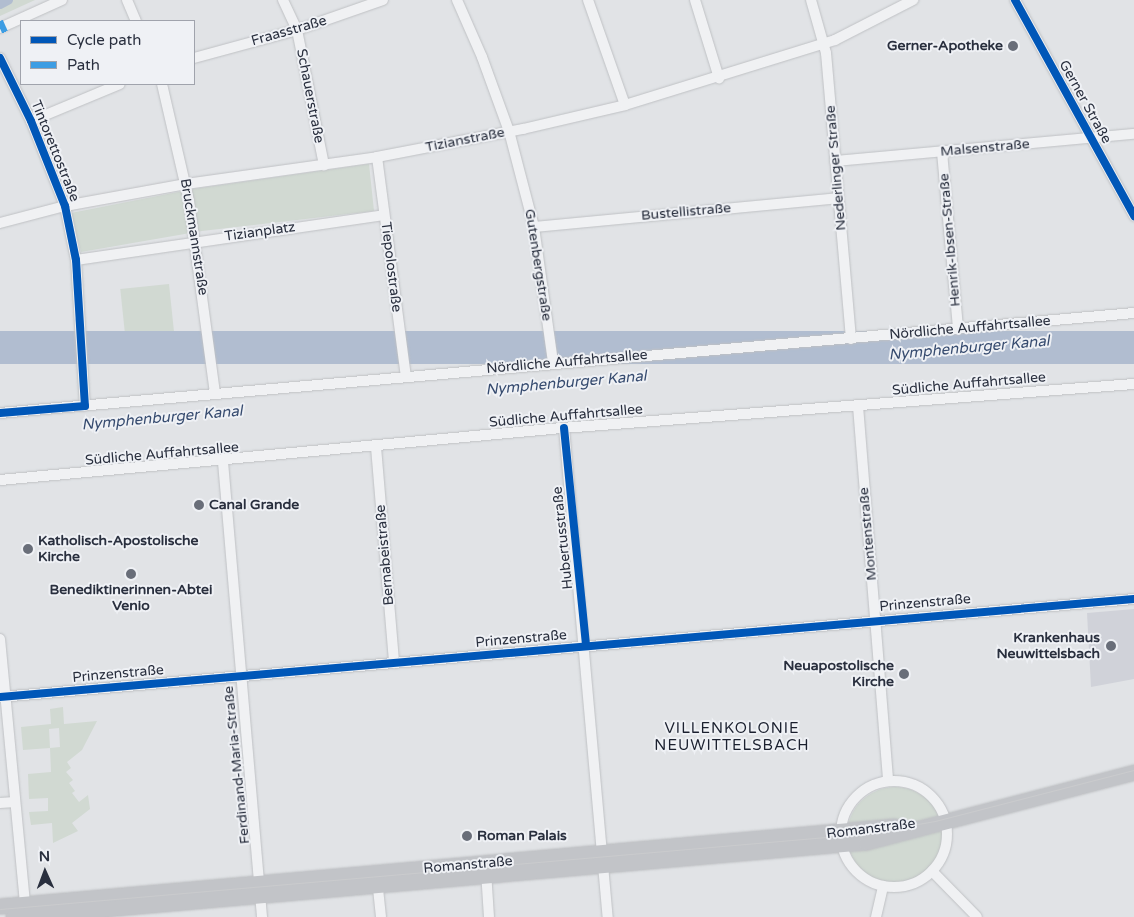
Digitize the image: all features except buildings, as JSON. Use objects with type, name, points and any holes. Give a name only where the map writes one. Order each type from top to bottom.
[{"type":"main road","name":"Romanstraße","points":[[0,906],[262,889],[841,839],[940,822],[1134,772]]},
{"type":"main road","name":"Romanstraße","points":[[13,917],[37,916],[262,889]]},
{"type":"street","points":[[0,28],[62,0]]},
{"type":"street","points":[[127,0],[136,20]]},
{"type":"street","name":"Schauerstraße","points":[[283,0],[297,30],[324,165]]},
{"type":"street","name":"Fraasstraße","points":[[195,58],[297,30],[383,0]]},
{"type":"street","name":"Gutenbergstraße","points":[[457,0],[482,57],[509,131],[534,226],[553,362]]},
{"type":"street","points":[[588,0],[625,105]]},
{"type":"street","points":[[695,0],[719,78]]},
{"type":"street","name":"Nederlinger Straße","points":[[811,0],[823,44],[851,339]]},
{"type":"street","name":"Tizianstraße","points":[[0,223],[65,206],[186,184],[377,157],[509,131],[625,105],[719,78],[843,37],[913,0]]},
{"type":"street","name":"Gerner Straße","points":[[1015,0],[1134,216]]},
{"type":"street","name":"Tintorettostraße","points":[[0,58],[31,121],[65,206],[76,260],[85,406]]},
{"type":"street","points":[[31,121],[118,85]]},
{"type":"street","name":"Bruckmannstraße","points":[[162,85],[186,184],[215,393]]},
{"type":"street","name":"Malsenstraße","points":[[835,161],[1134,134]]},
{"type":"street","name":"Henrik-Ibsen-Straße","points":[[942,152],[958,329]]},
{"type":"street","name":"Tiepolostraße","points":[[377,157],[406,377]]},
{"type":"street","name":"Bustellistraße","points":[[534,226],[838,198]]},
{"type":"street","name":"Tizianplatz","points":[[76,260],[384,215]]},
{"type":"street","name":"Nördliche Auffahrtsallee","points":[[0,413],[553,362],[851,339],[1134,313]]},
{"type":"street","name":"Südliche Auffahrtsallee","points":[[0,480],[223,462],[564,428],[1134,384]]},
{"type":"street","name":"Montenstraße","points":[[858,406],[888,782]]},
{"type":"street","name":"Hubertusstraße","points":[[564,428],[586,645],[608,917]]},
{"type":"street","name":"Bernabeistraße","points":[[376,447],[394,663]]},
{"type":"street","name":"Ferdinand-Maria-Straße","points":[[223,462],[241,676],[262,889],[262,917]]},
{"type":"street","name":"Prinzenstraße","points":[[3,696],[1134,599]]},
{"type":"street","points":[[0,639],[3,696],[25,904],[37,916]]},
{"type":"street","points":[[888,782],[907,783],[924,790],[938,804],[940,822],[946,844],[932,871],[910,885],[883,886],[857,873],[841,839],[844,816],[854,799],[870,787],[888,782]]},
{"type":"street","points":[[0,803],[15,802]]},
{"type":"street","points":[[486,870],[489,917]]},
{"type":"street","points":[[932,871],[977,917]]},
{"type":"street","points":[[377,879],[381,917]]},
{"type":"street","points":[[876,917],[883,886]]},
{"type":"shaded area","points":[[0,0],[35,0],[0,16]]},
{"type":"shaded area","points":[[369,164],[374,211],[202,231],[81,252],[71,213],[193,189]]},
{"type":"shaded area","points":[[169,284],[175,337],[126,342],[120,289]]},
{"type":"shaded area","name":"Krankenhaus Neuwittelsbach","points":[[1134,609],[1134,679],[1091,687],[1087,613]]},
{"type":"shaded area","points":[[63,707],[64,724],[97,721],[82,750],[67,762],[71,768],[66,772],[73,780],[69,783],[75,791],[72,793],[79,802],[88,795],[90,809],[72,823],[78,831],[53,843],[52,823],[31,825],[29,812],[48,811],[48,798],[29,799],[28,774],[51,772],[50,748],[23,750],[21,727],[51,724],[50,709]],"holes":[[[59,728],[60,747],[50,748],[49,729]]]},
{"type":"shaded area","points":[[895,787],[913,791],[929,801],[939,817],[943,835],[939,853],[929,869],[913,879],[895,883],[877,879],[861,869],[851,853],[847,835],[851,817],[861,801],[877,791]]},
{"type":"water","name":"Nymphenburger Kanal","points":[[0,331],[1134,331],[1134,364],[0,364]]},
{"type":"waterway","points":[[0,4],[8,0]]},
{"type":"tram line","points":[[0,909],[861,834],[935,821],[1134,770]]},
{"type":"marked path","points":[[0,21],[7,37]]},
{"type":"cycle path","points":[[1015,0],[1134,216]]},
{"type":"cycle path","points":[[0,58],[31,121],[65,206],[76,260],[85,406],[0,413]]},
{"type":"cycle path","points":[[564,428],[586,645]]},
{"type":"cycle path","points":[[0,697],[1134,599]]},
{"type":"place","name":"Gerner-Apotheke","points":[[1013,46]]},
{"type":"place","name":"Canal Grande","points":[[199,505]]},
{"type":"place","name":"Katholisch-Apostolische Kirche","points":[[28,549]]},
{"type":"place","name":"Benediktinerinnen-Abtei Venio","points":[[131,574]]},
{"type":"place","name":"Krankenhaus Neuwittelsbach","points":[[1111,646]]},
{"type":"place","name":"Neuapostolische Kirche","points":[[904,674]]},
{"type":"place","name":"Roman Palais","points":[[467,836]]},
{"type":"district","name":"VILLENKOLONIE NEUWITTELSBACH","points":[[732,736]]}]
